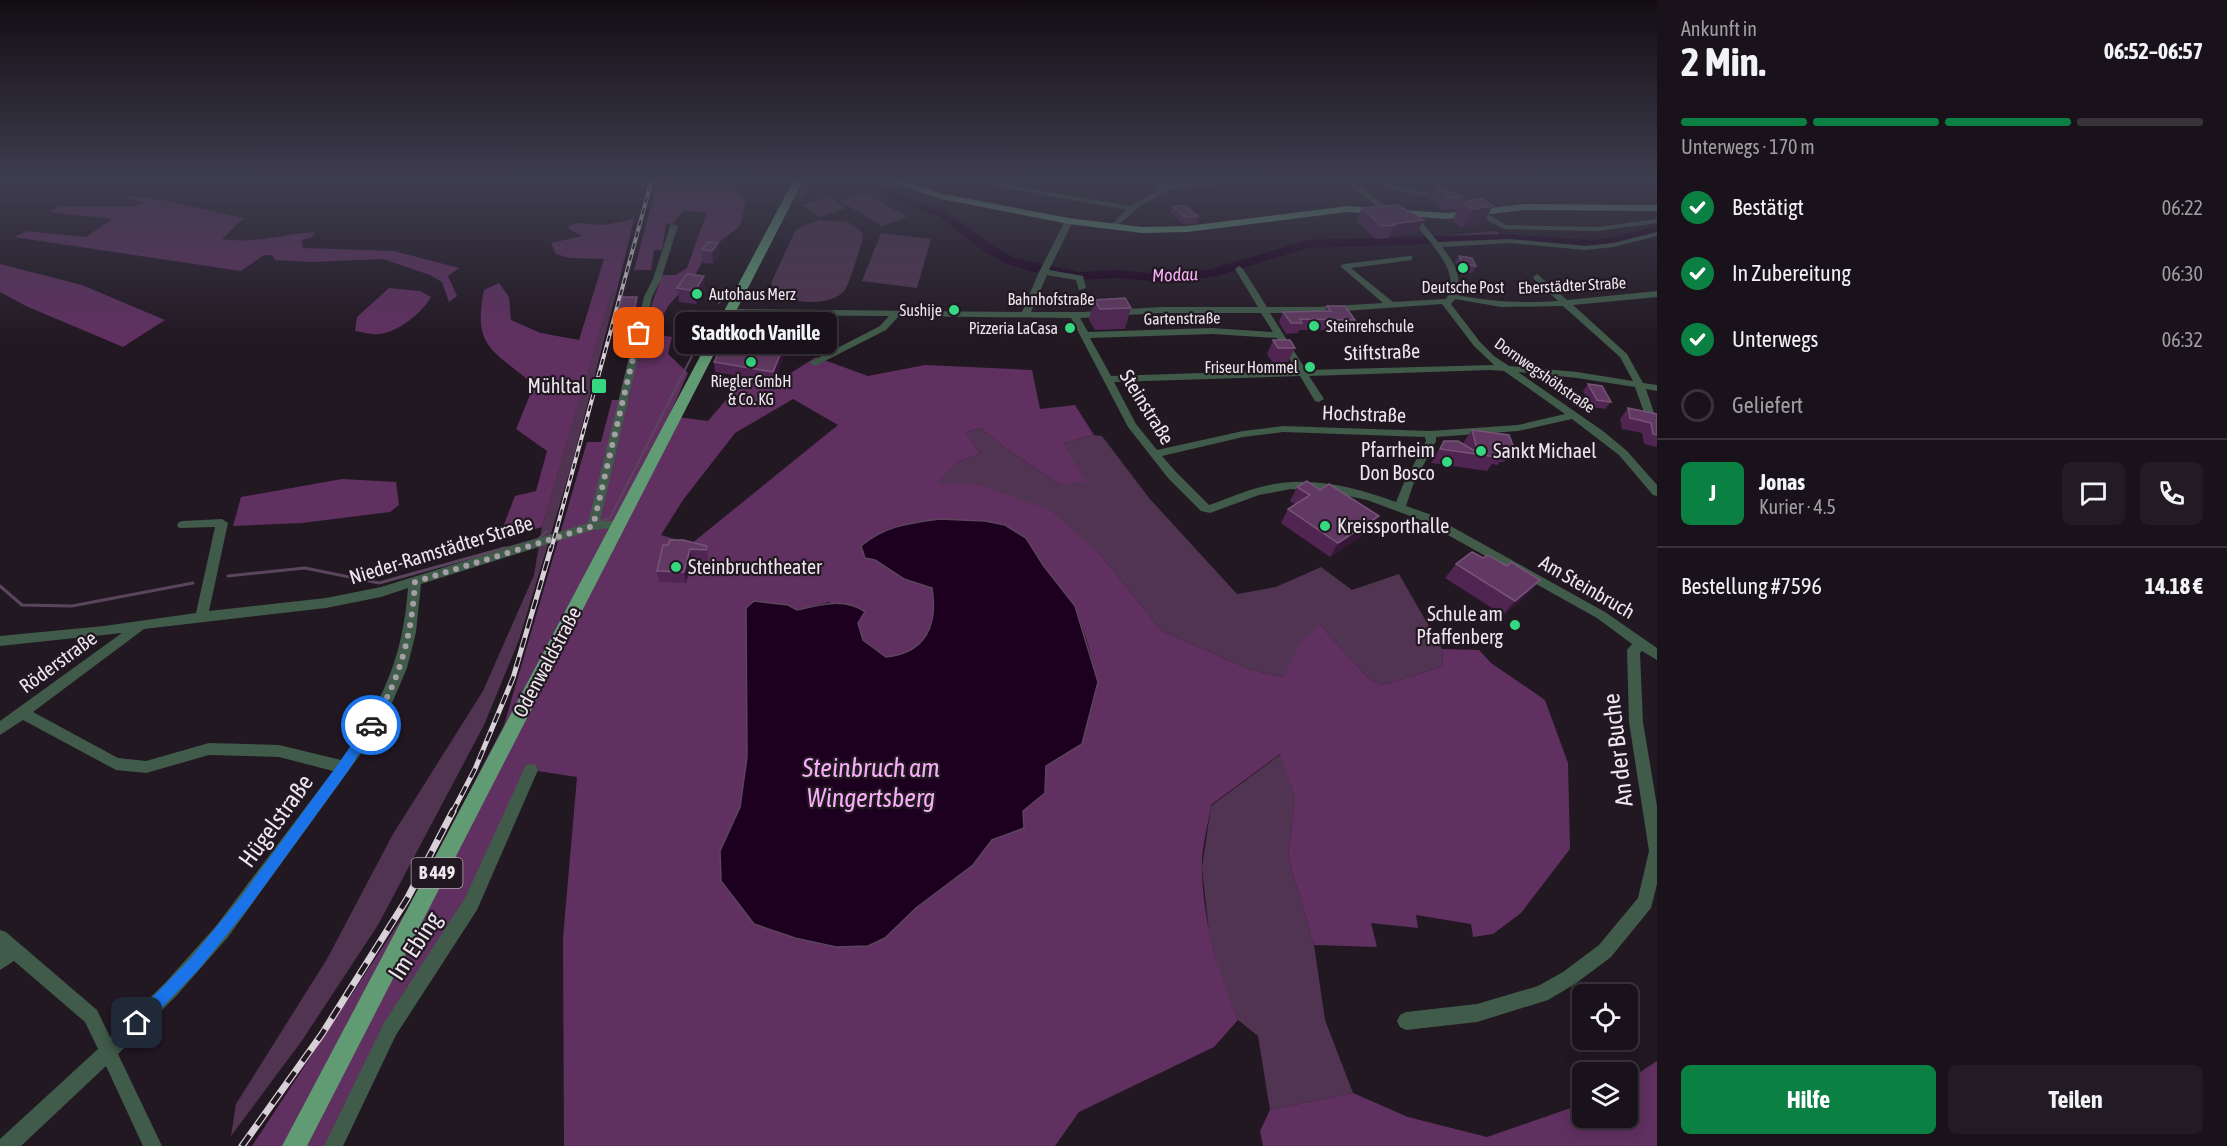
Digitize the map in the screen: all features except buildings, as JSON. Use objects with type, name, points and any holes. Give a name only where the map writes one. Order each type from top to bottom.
[{"type":"main road","name":"Odenwaldstraße","points":[[294,1146],[771,232]]},
{"type":"street","points":[[593,526],[648,297],[657,279],[672,232]]},
{"type":"street","points":[[1026,313],[1063,232]]},
{"type":"street","name":"Dornwegshöhstraße","points":[[1425,232],[1447,260],[1454,277],[1455,291],[1450,298],[1448,309],[1477,344],[1505,369],[1574,415],[1623,453],[1657,492]]},
{"type":"street","points":[[1433,242],[1509,242],[1586,248],[1613,246],[1657,234]]},
{"type":"street","points":[[1389,303],[1344,266],[1409,258]]},
{"type":"street","points":[[1045,269],[1080,278],[1082,288]]},
{"type":"street","points":[[1239,269],[1319,399]]},
{"type":"street","points":[[1537,277],[1624,356],[1639,384],[1650,415],[1657,417]]},
{"type":"street","name":"Eberstädter Straße","points":[[1450,298],[1509,303],[1566,303],[1657,294]]},
{"type":"street","points":[[739,295],[744,304],[758,312]]},
{"type":"street","name":"Bahnhofstraße","points":[[730,312],[1074,315],[1160,310],[1326,309],[1450,298]]},
{"type":"street","points":[[816,363],[883,328],[896,314]]},
{"type":"street","name":"Steinstraße","points":[[1074,315],[1132,425],[1154,454],[1205,508]]},
{"type":"street","name":"Gartenstraße","points":[[1084,335],[1212,331],[1280,335]]},
{"type":"street","name":"Stiftstraße","points":[[1107,379],[1490,367],[1546,371],[1657,387]]},
{"type":"street","name":"Hochstraße","points":[[1154,454],[1243,434],[1282,429],[1430,434],[1518,428],[1574,415]]},
{"type":"street","points":[[1400,507],[1408,485],[1431,441],[1430,434]]},
{"type":"street","name":"Am Steinbruch","points":[[1205,508],[1210,509],[1269,488],[1301,485],[1321,487],[1400,507],[1425,517],[1591,610],[1657,655]]},
{"type":"street","points":[[183,525],[222,523],[201,617]]},
{"type":"street","name":"Nieder-Ramstädter Straße","points":[[0,641],[326,603],[381,592],[593,526],[619,524]]},
{"type":"street","name":"Hügelstraße","points":[[7,1146],[109,1052],[194,964],[245,902],[344,767],[378,715],[396,679],[411,626],[415,582]]},
{"type":"street","name":"Röderstraße","points":[[0,729],[140,626]]},
{"type":"street","name":"An der Buche","points":[[1406,1021],[1477,1013],[1542,993],[1569,978],[1605,951],[1645,902],[1657,851],[1635,722],[1632,650],[1644,644]]},
{"type":"street","points":[[21,712],[116,764],[146,767],[209,749],[279,751],[344,767]]},
{"type":"street","name":"Im Ebing","points":[[333,1146],[390,1029],[471,904],[531,770]]},
{"type":"street","points":[[0,962],[7,944],[91,1016],[153,1146]]},
{"type":"shaded area","points":[[24,232],[42,232],[86,237],[93,232],[229,232],[222,239],[257,240],[315,232],[312,237],[302,240],[303,248],[394,251],[459,268],[448,276],[457,296],[449,302],[442,282],[430,275],[383,259],[312,262],[275,260],[272,255],[264,255],[241,271],[14,237]]},
{"type":"shaded area","points":[[575,232],[631,232],[617,290],[612,291],[542,527],[498,540],[515,496],[536,491],[547,451],[516,429],[534,385],[497,355],[484,337],[481,310],[484,290],[499,283],[509,297],[511,320],[541,333],[579,340],[604,259],[570,258],[556,254],[551,243],[582,236]]},
{"type":"shaded area","points":[[644,232],[665,232],[662,250],[654,250],[651,270],[634,270]]},
{"type":"shaded area","points":[[700,232],[732,232],[708,251],[694,277],[668,306],[654,334],[672,337],[668,354],[688,373],[669,416],[708,421],[742,381],[775,383],[816,357],[868,376],[925,365],[1032,370],[1040,409],[1075,405],[1094,435],[1063,443],[1086,482],[1059,484],[1000,444],[981,428],[966,432],[980,454],[958,462],[937,483],[981,485],[1051,511],[1099,553],[1162,631],[1251,670],[1283,677],[1300,643],[1320,625],[1370,680],[1383,685],[1443,666],[1442,649],[1479,650],[1491,663],[1545,700],[1568,763],[1570,849],[1521,913],[1493,934],[1473,937],[1471,924],[1416,915],[1418,928],[1371,923],[1377,947],[1314,945],[1288,857],[1295,797],[1280,754],[1211,805],[1204,845],[1202,861],[1205,908],[1218,966],[1238,1020],[1214,1047],[1079,1112],[1055,1146],[564,1146],[563,938],[577,777],[531,770],[471,904],[390,1029],[333,1146],[252,1146],[409,907],[504,725],[587,442],[601,442],[612,400],[628,400],[637,356],[616,354],[621,332],[644,327],[662,275],[676,275],[687,268]],"holes":[[[793,399],[838,425],[691,544],[661,535],[683,500],[735,433]],[[939,519],[1026,538],[1043,565],[1075,606],[1087,641],[1098,682],[1082,743],[1046,766],[1045,793],[1023,811],[1024,828],[992,840],[973,865],[916,908],[885,938],[868,946],[836,947],[720,851],[740,807],[747,757],[746,608],[754,601],[788,605],[797,610],[829,602],[858,623],[863,640],[886,657],[900,654],[920,643],[931,625],[932,588],[904,579],[875,560],[865,558],[868,540],[903,526]]]},
{"type":"shaded area","points":[[794,232],[863,233],[847,286],[838,296],[818,302],[794,300],[776,291],[771,283]]},
{"type":"shaded area","points":[[1498,232],[1503,237],[1583,243],[1613,240],[1641,232],[1655,232],[1595,246],[1510,240],[1442,244],[1438,240],[1445,239],[1442,236]]},
{"type":"shaded area","points":[[881,233],[931,239],[917,288],[862,281]]},
{"type":"shaded area","points":[[0,264],[82,285],[165,320],[123,347],[26,306],[0,292]]},
{"type":"shaded area","points":[[389,288],[420,291],[431,297],[415,315],[393,330],[376,334],[355,331],[357,317]]},
{"type":"shaded area","points":[[612,290],[617,290],[572,464],[519,640],[484,725],[378,925],[301,1042],[231,1136],[236,1104],[327,959],[393,834],[483,691],[534,575],[542,527]]},
{"type":"shaded area","points":[[981,428],[1000,444],[1059,484],[1063,443],[1094,435],[1102,436],[1149,498],[1237,594],[1276,587],[1321,567],[1352,590],[1399,574],[1442,649],[1443,666],[1383,685],[1370,680],[1320,625],[1283,677],[1251,670],[1162,631],[1099,553],[936,483],[958,462],[980,454],[966,432]]},
{"type":"shaded area","points":[[342,479],[396,482],[399,505],[390,512],[302,523],[233,526],[241,497]]},
{"type":"shaded area","points":[[1281,754],[1295,797],[1288,857],[1314,945],[1325,1020],[1353,1093],[1270,1110],[1258,1036],[1238,1020],[1222,983],[1209,932],[1202,868],[1211,806]]},
{"type":"shaded area","points":[[1657,1061],[1657,1146],[1263,1146],[1260,1131],[1270,1110],[1353,1093],[1408,1117],[1487,1137],[1572,1107],[1572,1128],[1638,1128],[1638,1073]]},
{"type":"water","name":"Steinbruch am Wingertsberg","points":[[939,519],[985,521],[1005,525],[1026,538],[1043,565],[1075,606],[1098,682],[1082,744],[1046,766],[1045,793],[1023,811],[1024,828],[992,840],[973,865],[916,908],[885,938],[868,946],[836,947],[795,938],[754,924],[721,881],[720,851],[740,807],[747,757],[746,608],[754,601],[788,605],[797,610],[840,603],[857,607],[865,612],[858,623],[863,640],[886,657],[911,650],[920,643],[931,625],[932,588],[904,579],[875,560],[865,558],[861,546],[888,530]]},
{"type":"waterway","name":"Modau","points":[[966,232],[1010,261],[1034,268],[1079,276],[1117,274],[1172,279],[1213,273],[1307,244],[1503,238],[1591,244],[1618,241],[1648,232]]},
{"type":"waterway","points":[[719,303],[726,294]]},
{"type":"waterway","points":[[599,521],[610,518],[696,348]]},
{"type":"waterway","points":[[499,550],[538,539],[547,531]]},
{"type":"waterway","points":[[228,576],[305,568],[379,583],[505,548]]},
{"type":"waterway","points":[[0,586],[22,605],[72,606],[193,583]]},
{"type":"railway","points":[[551,550],[637,232]]},
{"type":"railway","points":[[452,813],[475,769],[513,678],[551,548]]},
{"type":"railway","points":[[242,1146],[322,1034],[407,899],[453,811]]},
{"type":"way so far","points":[[371,725],[396,679],[411,626],[415,582],[593,526],[599,493],[639,333]]},
{"type":"place","name":"Deutsche Post","points":[[1463,268]]},
{"type":"place","name":"Autohaus Merz","points":[[697,294]]},
{"type":"place","name":"Sushije","points":[[954,310]]},
{"type":"place","name":"Steinrehschule","points":[[1314,326]]},
{"type":"place","name":"Pizzeria LaCasa","points":[[1070,328]]},
{"type":"place","name":"Stadtkoch Vanille","points":[[639,333]]},
{"type":"place","name":"Riegler GmbH & Co. KG","points":[[751,362]]},
{"type":"place","name":"Friseur Hommel","points":[[1310,367]]},
{"type":"place","name":"Mühltal","points":[[599,386]]},
{"type":"place","name":"Sankt Michael","points":[[1481,451]]},
{"type":"place","name":"Pfarrheim Don Bosco","points":[[1447,462]]},
{"type":"place","name":"Kreissporthalle","points":[[1325,526]]},
{"type":"place","name":"Steinbruchtheater","points":[[676,567]]},
{"type":"place","name":"Schule am Pfaffenberg","points":[[1515,625]]},
{"type":"route","points":[[137,1023],[194,964],[245,902],[344,767],[371,725]]}]
